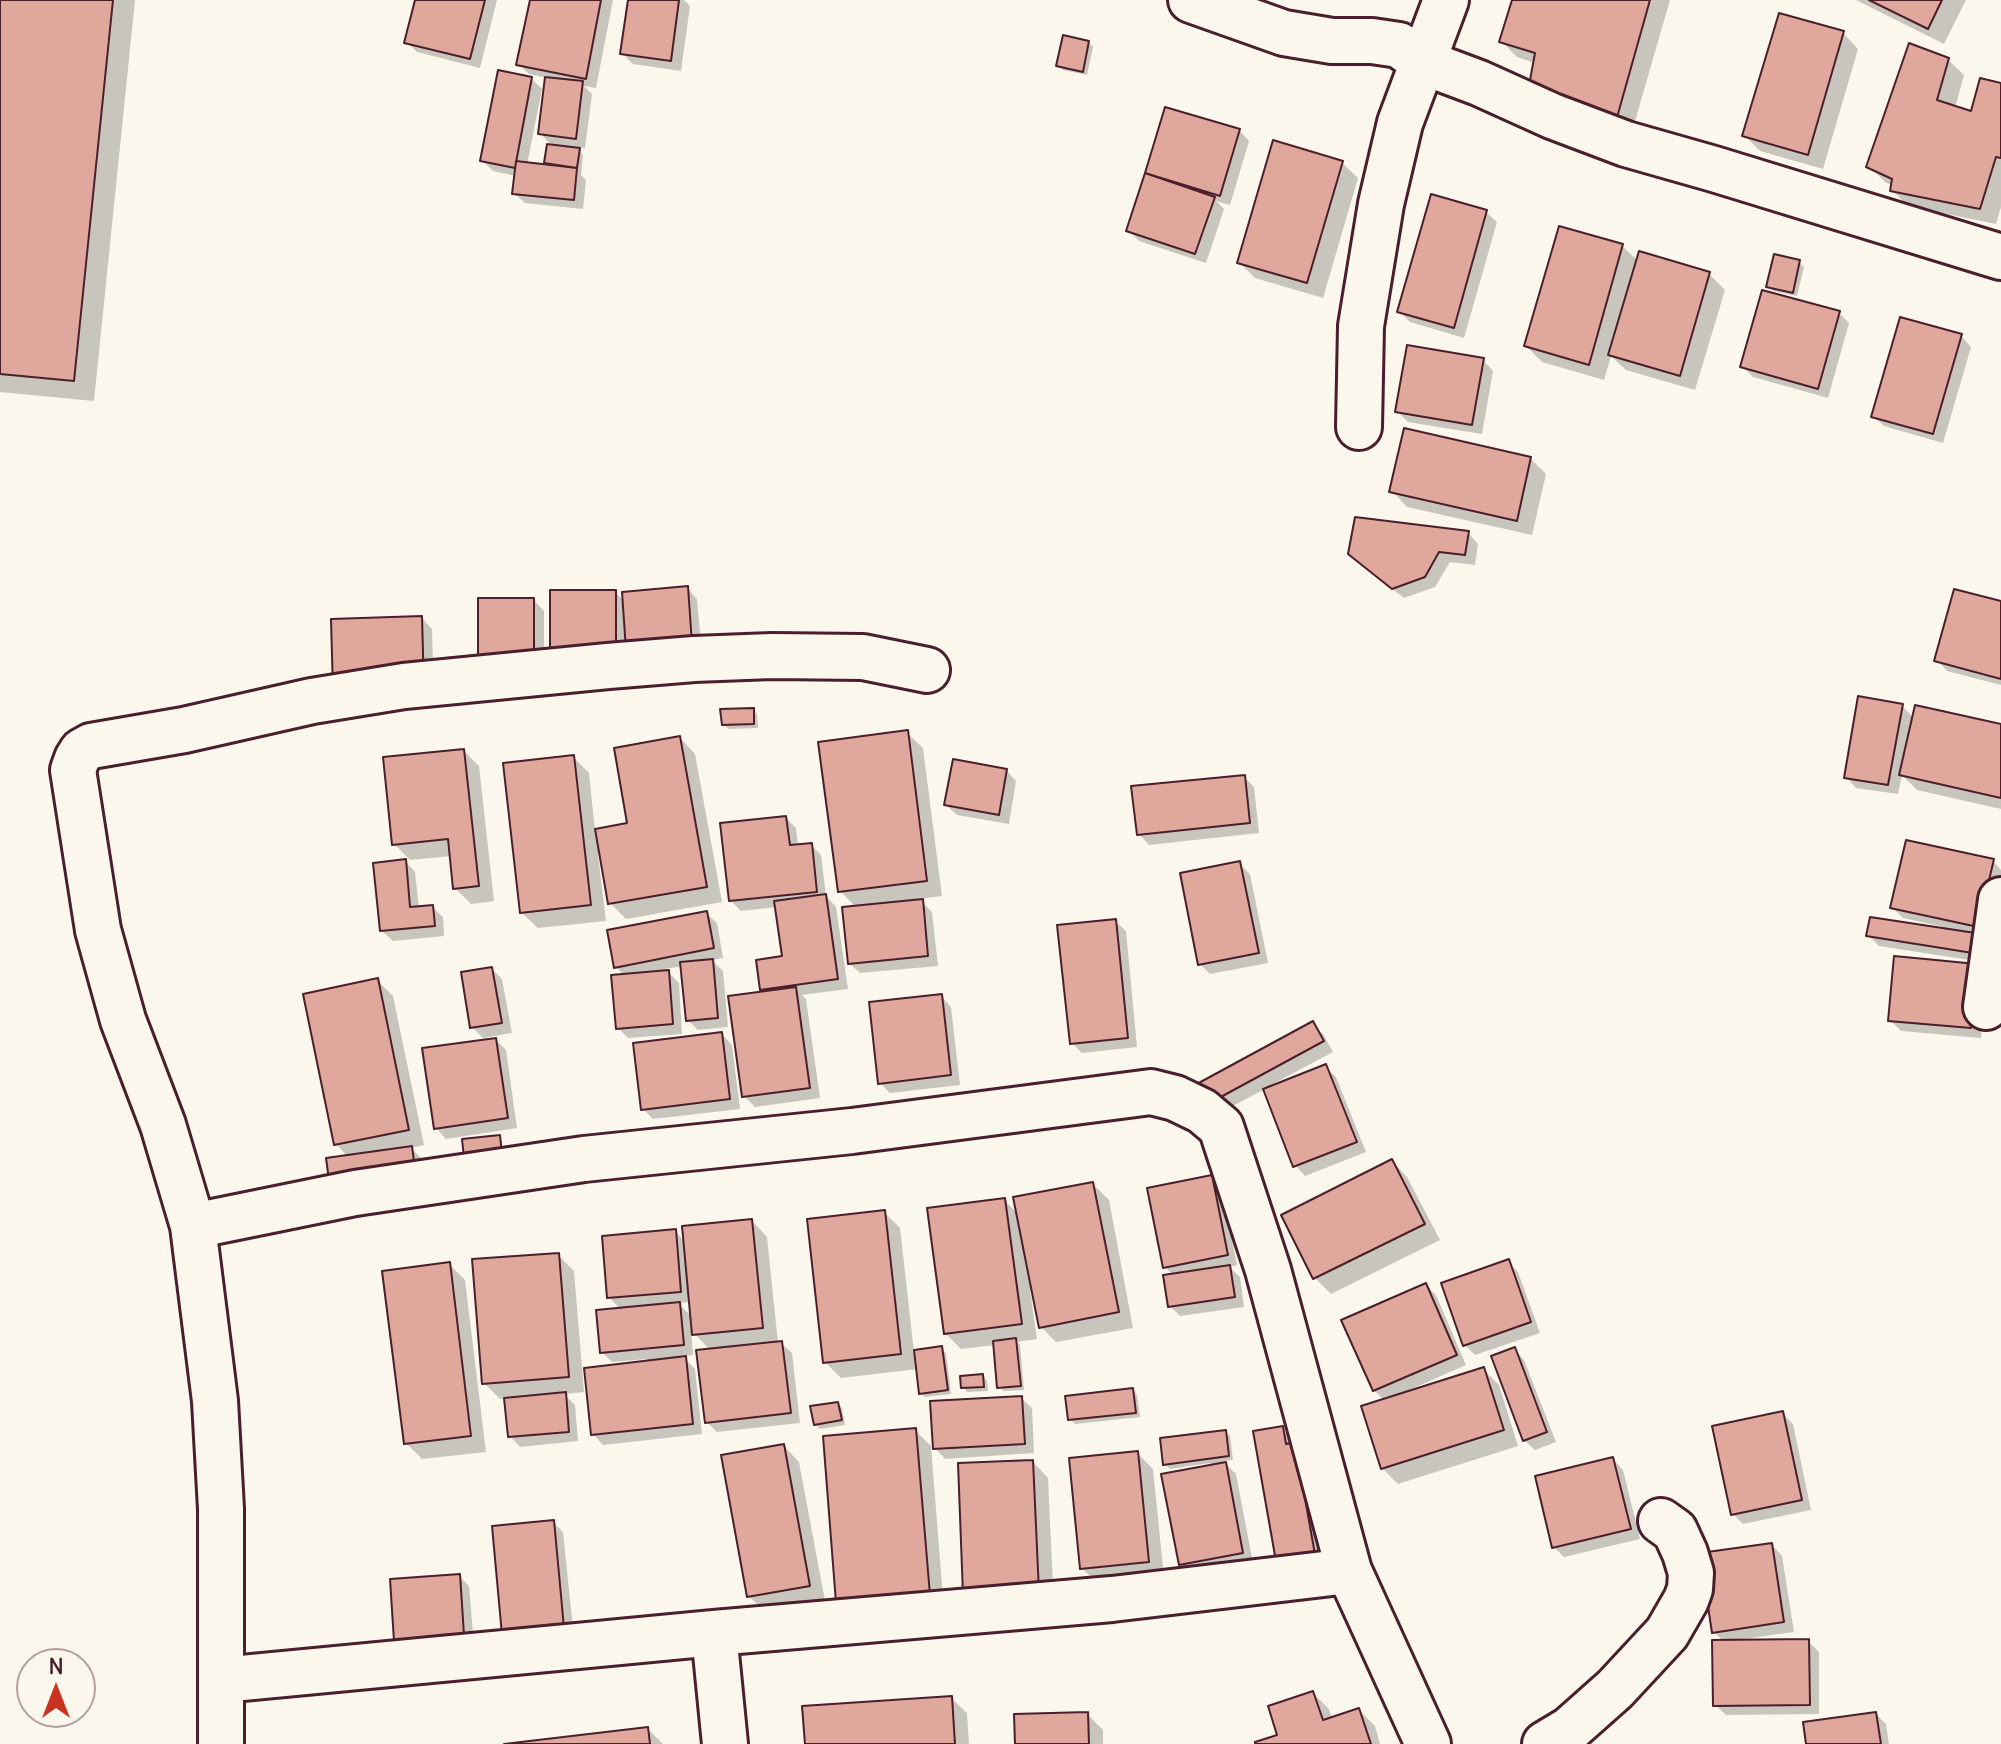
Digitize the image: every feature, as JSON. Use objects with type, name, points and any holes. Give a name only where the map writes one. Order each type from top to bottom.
[{"type":"street","points":[[1191,0],[1284,33],[1332,41],[1399,45],[1423,62],[1626,144],[2001,257]]},
{"type":"street","points":[[1359,427],[1361,326],[1381,204],[1400,123],[1446,0]]},
{"type":"street","points":[[221,1744],[221,1509],[215,1401],[193,1226],[163,1125],[123,1020],[98,930],[73,770],[82,751],[91,746],[184,730],[312,701],[404,686],[608,666],[694,659],[863,657],[927,670]]},
{"type":"street","points":[[1986,1007],[2001,900]]},
{"type":"street","points":[[193,1226],[355,1193],[584,1159],[852,1131],[1151,1092],[1175,1098],[1202,1111],[1221,1127],[1268,1270],[1349,1571],[1428,1744]]},
{"type":"street","points":[[1545,1744],[1570,1729],[1615,1689],[1667,1633],[1686,1600],[1691,1573],[1685,1553],[1675,1531],[1661,1521]]},
{"type":"street","points":[[221,1680],[1112,1599],[1349,1571]]},
{"type":"street","points":[[714,1633],[725,1744]]},
{"type":"building","points":[[0,0],[113,0],[74,381],[0,374]]},
{"type":"building","points":[[415,0],[485,0],[470,59],[404,43]]},
{"type":"building","points":[[530,0],[601,0],[586,79],[516,65]]},
{"type":"building","points":[[628,0],[679,0],[671,61],[620,54]]},
{"type":"building","points":[[1512,0],[1650,0],[1616,121],[1528,91],[1535,53],[1499,42]]},
{"type":"building","points":[[1869,0],[1942,0],[1928,29]]},
{"type":"building","points":[[1779,13],[1844,31],[1808,155],[1742,136]]},
{"type":"building","points":[[1063,35],[1089,41],[1083,72],[1056,66]]},
{"type":"building","points":[[1909,43],[1949,58],[1937,100],[1971,111],[1980,78],[2001,83],[2001,158],[1996,157],[1980,209],[1890,191],[1892,179],[1866,167]]},
{"type":"building","points":[[498,70],[532,77],[515,168],[480,161]]},
{"type":"building","points":[[545,77],[583,81],[576,139],[538,134]]},
{"type":"building","points":[[1165,107],[1240,129],[1220,196],[1145,173]]},
{"type":"building","points":[[1273,140],[1343,161],[1307,283],[1237,263]]},
{"type":"building","points":[[547,144],[580,148],[577,168],[544,163]]},
{"type":"building","points":[[516,161],[577,168],[574,200],[512,194]]},
{"type":"building","points":[[1145,173],[1215,197],[1195,254],[1126,231]]},
{"type":"building","points":[[1431,194],[1487,210],[1454,328],[1397,312]]},
{"type":"building","points":[[1559,226],[1623,244],[1589,365],[1524,346]]},
{"type":"building","points":[[1639,251],[1710,272],[1680,376],[1608,355]]},
{"type":"building","points":[[1774,254],[1800,260],[1793,293],[1766,287]]},
{"type":"building","points":[[1762,290],[1840,311],[1818,389],[1740,367]]},
{"type":"building","points":[[1900,317],[1962,334],[1933,434],[1871,417]]},
{"type":"building","points":[[1407,345],[1484,358],[1472,425],[1395,412]]},
{"type":"building","points":[[1404,428],[1531,457],[1517,521],[1389,492]]},
{"type":"building","points":[[1355,517],[1469,531],[1465,555],[1439,552],[1425,577],[1392,589],[1348,554]]},
{"type":"building","points":[[688,586],[692,644],[626,650],[622,592]]},
{"type":"building","points":[[1954,589],[2001,601],[2001,679],[1934,661]]},
{"type":"building","points":[[550,590],[616,590],[616,658],[550,658]]},
{"type":"building","points":[[478,598],[534,598],[534,660],[478,660]]},
{"type":"building","points":[[422,616],[424,689],[333,692],[331,619]]},
{"type":"building","points":[[1858,696],[1903,704],[1888,785],[1844,778]]},
{"type":"building","points":[[1915,705],[2001,724],[2001,798],[1899,775]]},
{"type":"building","points":[[754,708],[754,724],[722,725],[720,709]]},
{"type":"building","points":[[908,730],[927,881],[838,892],[818,742]]},
{"type":"building","points":[[680,736],[707,887],[608,904],[595,829],[627,823],[614,748]]},
{"type":"building","points":[[464,749],[479,886],[453,889],[448,839],[392,845],[383,757]]},
{"type":"building","points":[[574,755],[591,905],[520,913],[503,763]]},
{"type":"building","points":[[953,759],[1007,769],[999,815],[944,805]]},
{"type":"building","points":[[1245,775],[1250,823],[1137,835],[1131,786]]},
{"type":"building","points":[[786,816],[790,845],[812,843],[817,892],[729,901],[720,823]]},
{"type":"building","points":[[1906,840],[1994,859],[1978,927],[1890,908]]},
{"type":"building","points":[[406,859],[410,907],[433,905],[435,926],[380,931],[373,863]]},
{"type":"building","points":[[1240,861],[1259,953],[1198,965],[1180,873]]},
{"type":"building","points":[[826,894],[838,979],[760,990],[756,960],[782,956],[774,901]]},
{"type":"building","points":[[923,899],[928,956],[848,964],[842,907]]},
{"type":"building","points":[[707,911],[714,948],[614,968],[607,930]]},
{"type":"building","points":[[1870,917],[1982,934],[1979,954],[1866,936]]},
{"type":"building","points":[[1116,919],[1128,1038],[1070,1044],[1057,925]]},
{"type":"building","points":[[1894,956],[1977,964],[1971,1028],[1888,1021]]},
{"type":"building","points":[[713,959],[718,1018],[686,1021],[680,962]]},
{"type":"building","points":[[492,967],[502,1023],[470,1028],[461,972]]},
{"type":"building","points":[[669,970],[673,1024],[616,1029],[611,975]]},
{"type":"building","points":[[378,978],[409,1130],[334,1145],[303,994]]},
{"type":"building","points":[[796,987],[810,1088],[742,1097],[728,996]]},
{"type":"building","points":[[942,994],[951,1075],[878,1084],[869,1002]]},
{"type":"building","points":[[1313,1021],[1324,1041],[1206,1105],[1195,1085]]},
{"type":"building","points":[[722,1032],[730,1099],[641,1110],[633,1043]]},
{"type":"building","points":[[496,1038],[508,1118],[434,1129],[422,1048]]},
{"type":"building","points":[[1326,1064],[1357,1142],[1293,1167],[1263,1089]]},
{"type":"building","points":[[500,1135],[503,1163],[465,1167],[462,1139]]},
{"type":"building","points":[[412,1146],[417,1184],[331,1195],[326,1158]]},
{"type":"building","points":[[1392,1159],[1425,1224],[1313,1279],[1281,1215]]},
{"type":"building","points":[[1212,1175],[1228,1255],[1163,1268],[1147,1188]]},
{"type":"building","points":[[1093,1182],[1119,1312],[1039,1328],[1013,1197]]},
{"type":"building","points":[[1005,1198],[1022,1324],[944,1334],[927,1208]]},
{"type":"building","points":[[885,1210],[901,1354],[823,1363],[807,1219]]},
{"type":"building","points":[[752,1219],[763,1328],[692,1335],[682,1226]]},
{"type":"building","points":[[676,1229],[681,1292],[607,1298],[602,1236]]},
{"type":"building","points":[[559,1253],[569,1377],[482,1384],[472,1259]]},
{"type":"building","points":[[1509,1259],[1531,1322],[1463,1346],[1441,1283]]},
{"type":"building","points":[[450,1262],[471,1436],[404,1444],[382,1271]]},
{"type":"building","points":[[1230,1265],[1235,1297],[1168,1307],[1163,1275]]},
{"type":"building","points":[[1426,1283],[1457,1355],[1373,1391],[1341,1320]]},
{"type":"building","points":[[680,1302],[684,1345],[600,1353],[596,1310]]},
{"type":"building","points":[[1016,1338],[1021,1386],[997,1388],[993,1341]]},
{"type":"building","points":[[782,1341],[791,1413],[705,1423],[696,1350]]},
{"type":"building","points":[[942,1346],[948,1390],[919,1394],[914,1350]]},
{"type":"building","points":[[1515,1347],[1547,1432],[1523,1441],[1491,1356]]},
{"type":"building","points":[[686,1356],[693,1424],[591,1435],[584,1368]]},
{"type":"building","points":[[1484,1367],[1504,1430],[1381,1469],[1361,1406]]},
{"type":"building","points":[[983,1374],[984,1387],[961,1388],[960,1376]]},
{"type":"building","points":[[1133,1388],[1136,1413],[1068,1420],[1065,1396]]},
{"type":"building","points":[[566,1392],[569,1432],[508,1437],[504,1398]]},
{"type":"building","points":[[1022,1396],[1025,1444],[933,1449],[930,1401]]},
{"type":"building","points":[[838,1402],[842,1420],[814,1425],[810,1406]]},
{"type":"building","points":[[1783,1411],[1802,1500],[1731,1515],[1712,1426]]},
{"type":"building","points":[[1283,1426],[1286,1444],[1295,1442],[1316,1560],[1277,1567],[1253,1431]]},
{"type":"building","points":[[916,1428],[930,1595],[836,1603],[823,1436]]},
{"type":"building","points":[[1226,1430],[1229,1456],[1163,1465],[1160,1438]]},
{"type":"building","points":[[784,1444],[810,1586],[747,1597],[721,1455]]},
{"type":"building","points":[[1138,1451],[1149,1562],[1080,1569],[1069,1458]]},
{"type":"building","points":[[1613,1457],[1631,1529],[1552,1548],[1535,1476]]},
{"type":"building","points":[[1033,1460],[1039,1592],[963,1595],[958,1463]]},
{"type":"building","points":[[1226,1462],[1243,1553],[1179,1565],[1161,1474]]},
{"type":"building","points":[[554,1520],[564,1628],[502,1635],[492,1526]]},
{"type":"building","points":[[1772,1543],[1784,1622],[1712,1633],[1700,1553]]},
{"type":"building","points":[[460,1574],[464,1635],[394,1641],[390,1579]]},
{"type":"building","points":[[1809,1639],[1810,1705],[1713,1706],[1712,1640]]},
{"type":"building","points":[[1313,1691],[1323,1720],[1359,1708],[1371,1744],[1255,1744],[1277,1735],[1268,1706]]},
{"type":"building","points":[[952,1696],[955,1744],[805,1744],[802,1706]]},
{"type":"building","points":[[1088,1712],[1089,1744],[1015,1744],[1014,1714]]},
{"type":"building","points":[[1876,1712],[1881,1744],[1806,1744],[1803,1722]]},
{"type":"building","points":[[648,1727],[650,1744],[504,1744]]}]
